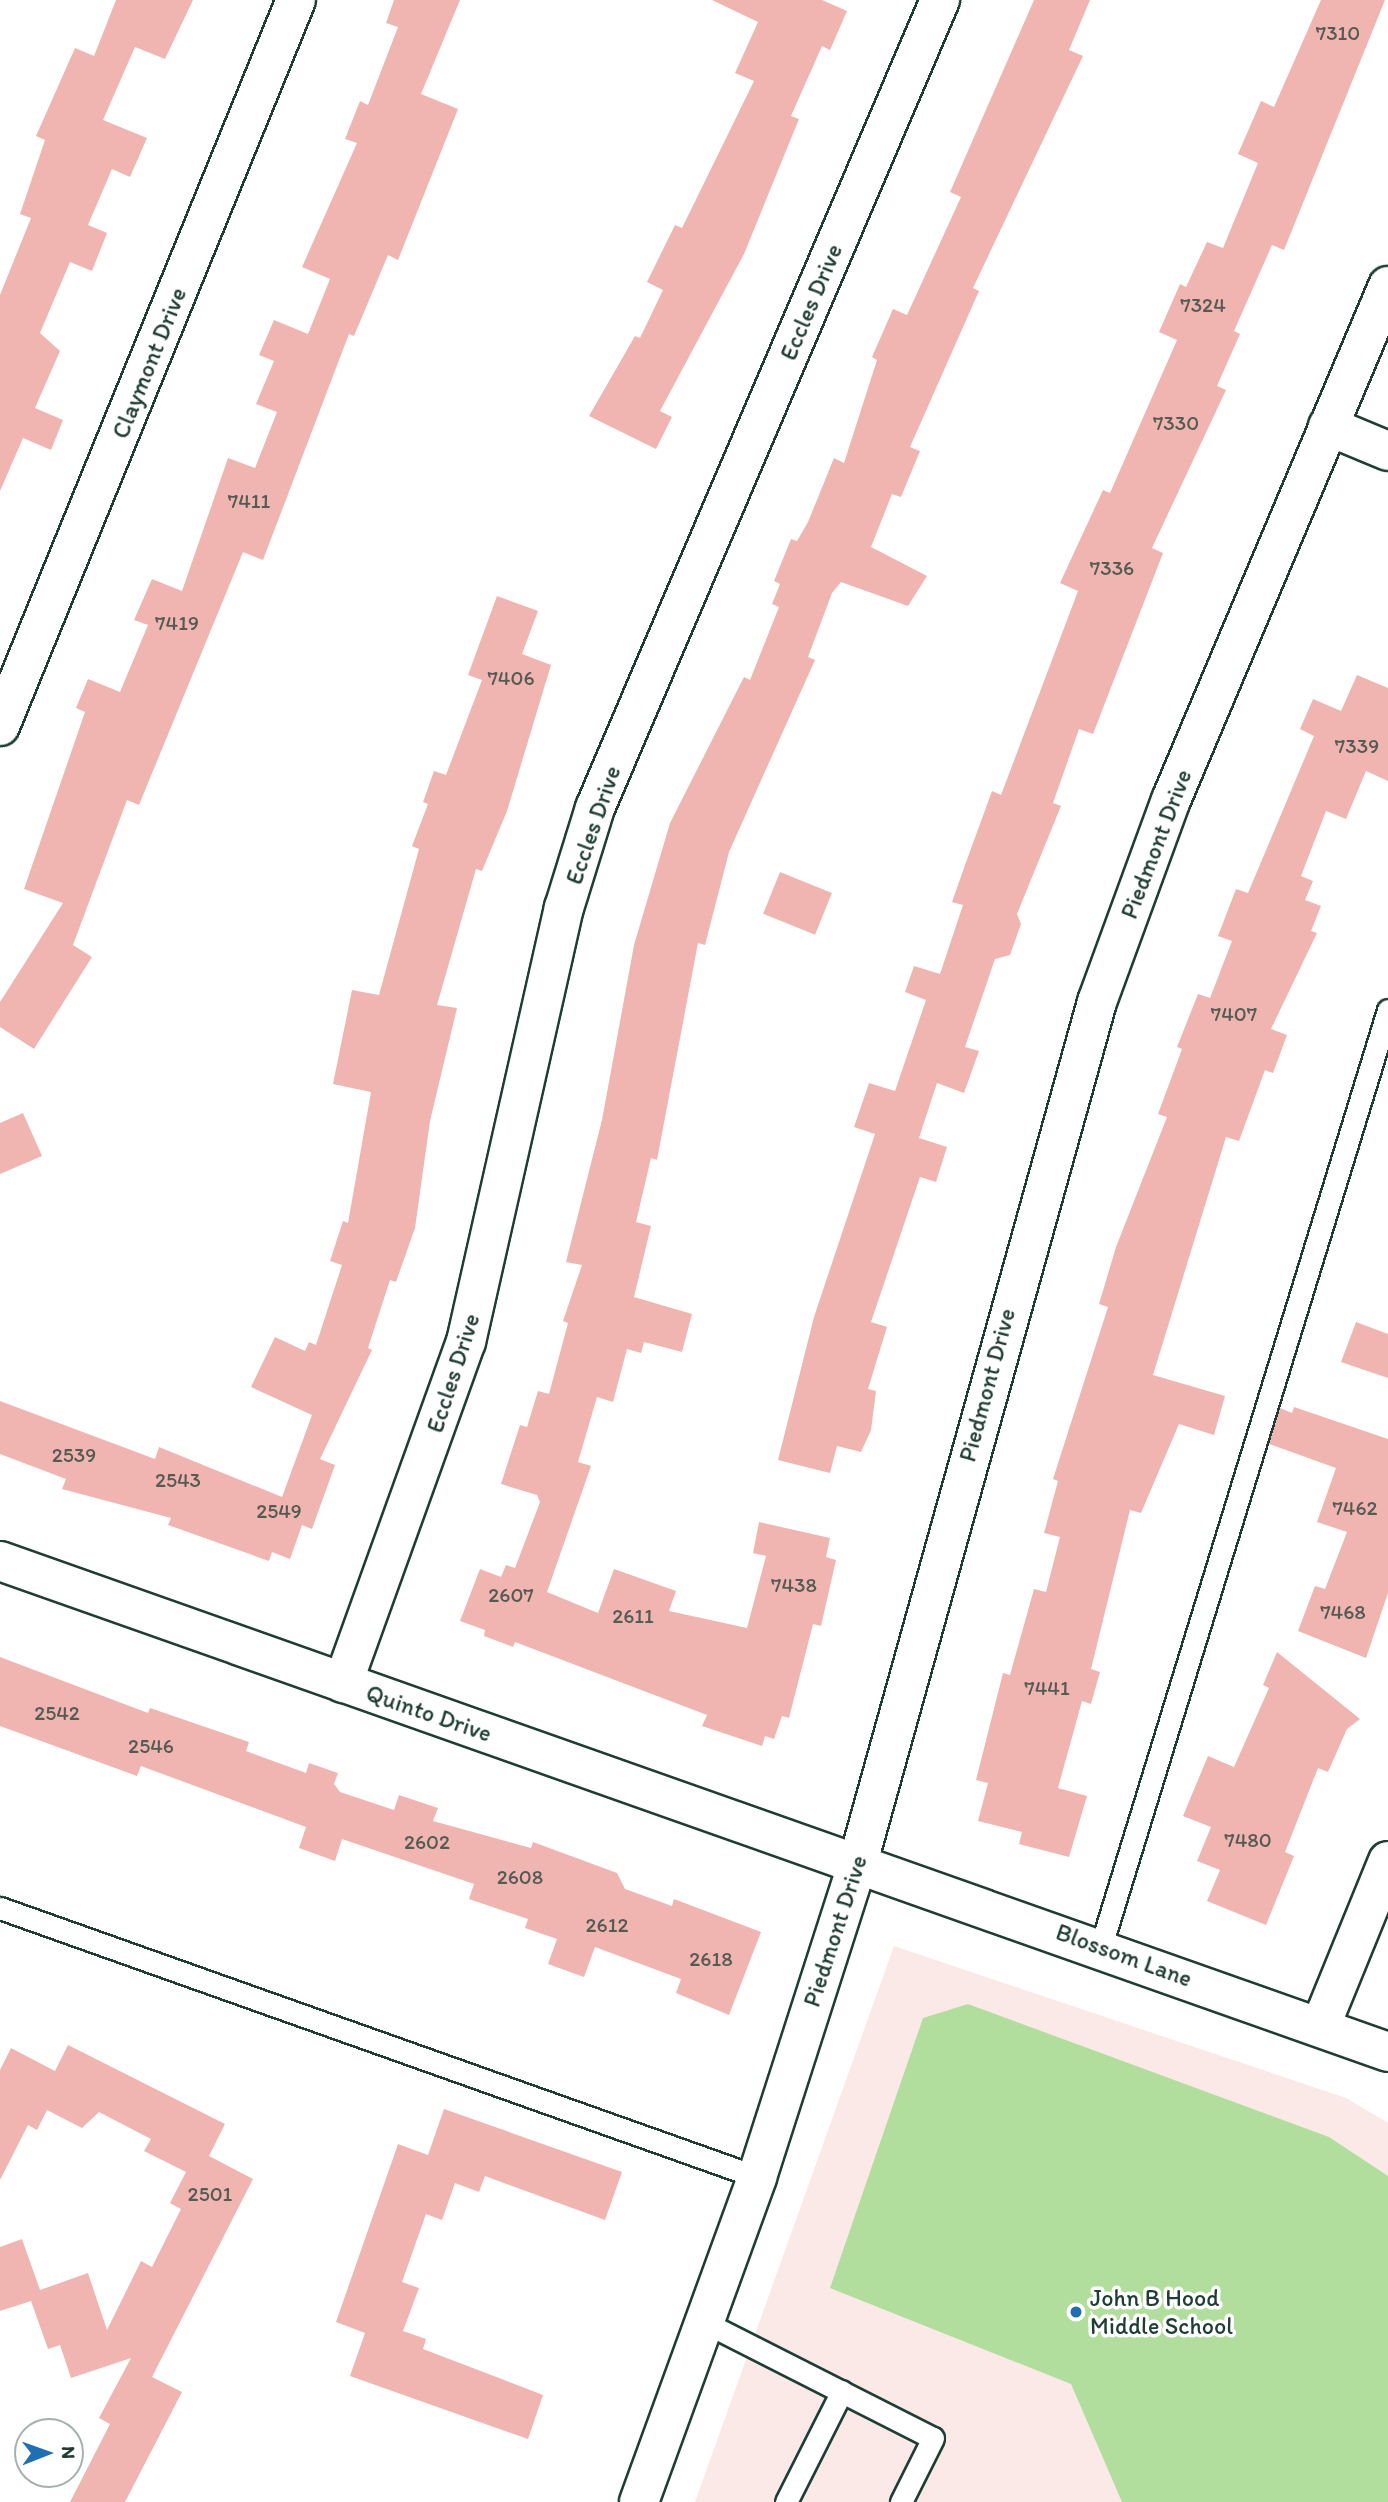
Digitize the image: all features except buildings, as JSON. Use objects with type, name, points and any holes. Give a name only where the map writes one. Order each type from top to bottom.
[{"type":"street","name":"Claymont Drive","points":[[0,726],[296,0]]},
{"type":"street","name":"Eccles Drive","points":[[343,1683],[466,1342],[564,908],[595,808],[940,0]]},
{"type":"street","name":"Piedmont Drive","points":[[639,2502],[757,2177],[858,1861],[1097,1002],[1171,800],[1388,286]]},
{"type":"street","points":[[1328,426],[1388,451]]},
{"type":"street","name":"Quinto Drive","points":[[0,1561],[858,1861]]},
{"type":"street","name":"Blossom Lane","points":[[858,1861],[1321,2025],[1388,2052]]},
{"type":"street","points":[[1321,2025],[1388,1861]]},
{"type":"lane","points":[[1101,1946],[1388,1010]]},
{"type":"lane","points":[[0,1908],[757,2177]]},
{"type":"lane","points":[[706,2323],[933,2438],[901,2502]]},
{"type":"lane","points":[[786,2502],[842,2391]]},
{"type":"shaded area","name":"John B Hood Middle School","points":[[894,1946],[1346,2098],[1388,2123],[1388,2502],[695,2502]]},
{"type":"green space","name":"John B Hood Middle School","points":[[968,2004],[1329,2137],[1388,2176],[1388,2502],[1122,2502],[1071,2384],[830,2288],[923,2018]]},
{"type":"place","name":"John B Hood Middle School","points":[[1076,2312]]}]
